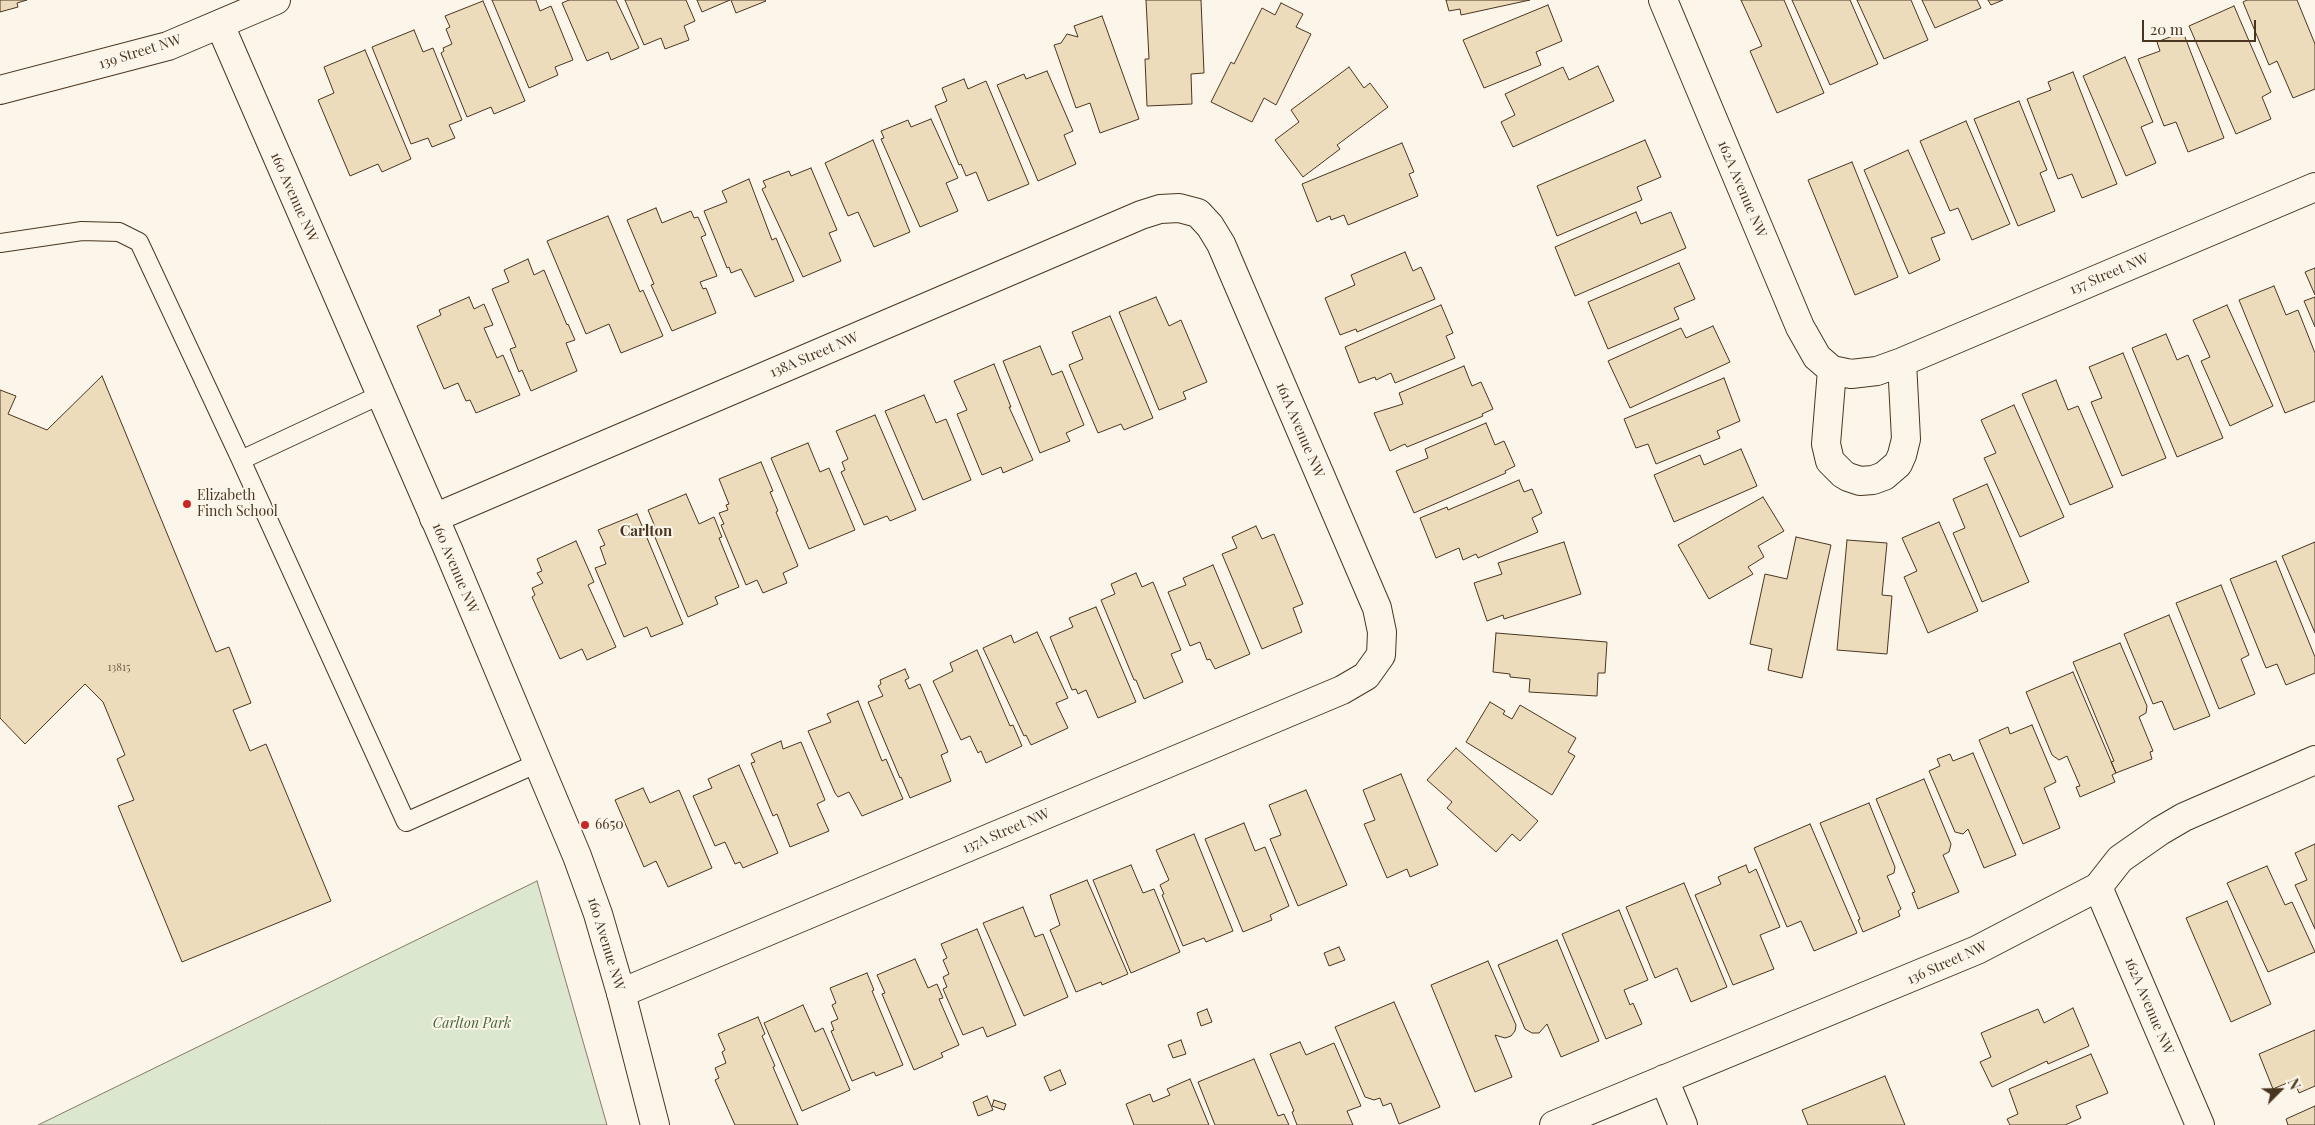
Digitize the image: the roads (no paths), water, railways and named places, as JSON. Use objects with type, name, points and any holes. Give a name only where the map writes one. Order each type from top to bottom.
[{"type":"street","name":"139 Street NW","points":[[0,90],[168,46],[228,14],[276,0]]},
{"type":"street","name":"162A Avenue NW","points":[[1663,0],[1805,339],[1817,357],[1832,370]]},
{"type":"street","name":"160 Avenue NW","points":[[228,14],[380,395],[577,856],[598,914],[621,993],[654,1125]]},
{"type":"street","name":"137 Street NW","points":[[1832,370],[1852,374],[1877,371],[1902,362],[2315,186]]},
{"type":"street","name":"138A Street NW","points":[[434,518],[1142,215],[1160,209],[1179,208],[1198,213]]},
{"type":"street","name":"161A Avenue NW","points":[[1198,213],[1210,226],[1221,244],[1377,608],[1382,632],[1381,654]]},
{"type":"street","points":[[1832,370],[1826,444],[1830,461],[1842,474],[1848,477],[1860,481],[1873,480],[1884,476],[1898,464],[1906,439],[1902,362]]},
{"type":"street","name":"137A Street NW","points":[[621,993],[1342,690],[1366,676],[1381,654]]},
{"type":"street","name":"136 Street NW","points":[[1554,1125],[1948,964],[2098,887],[2120,859],[2168,826],[2207,806],[2315,760]]},
{"type":"street","name":"162A Avenue NW","points":[[2098,887],[2200,1125]]},
{"type":"street","points":[[1664,1079],[1683,1125]]},
{"type":"lane","points":[[0,243],[82,232],[119,232],[139,242],[406,822],[538,763]]},
{"type":"lane","points":[[241,460],[380,395]]},
{"type":"place","name":"Elizabeth Finch School","points":[[187,504]]},
{"type":"place","name":"6650","points":[[585,825]]},
{"type":"district","name":"Carlton","points":[[646,531]]},
{"type":"park label","name":"Carlton Park","points":[[472,1024]]}]
